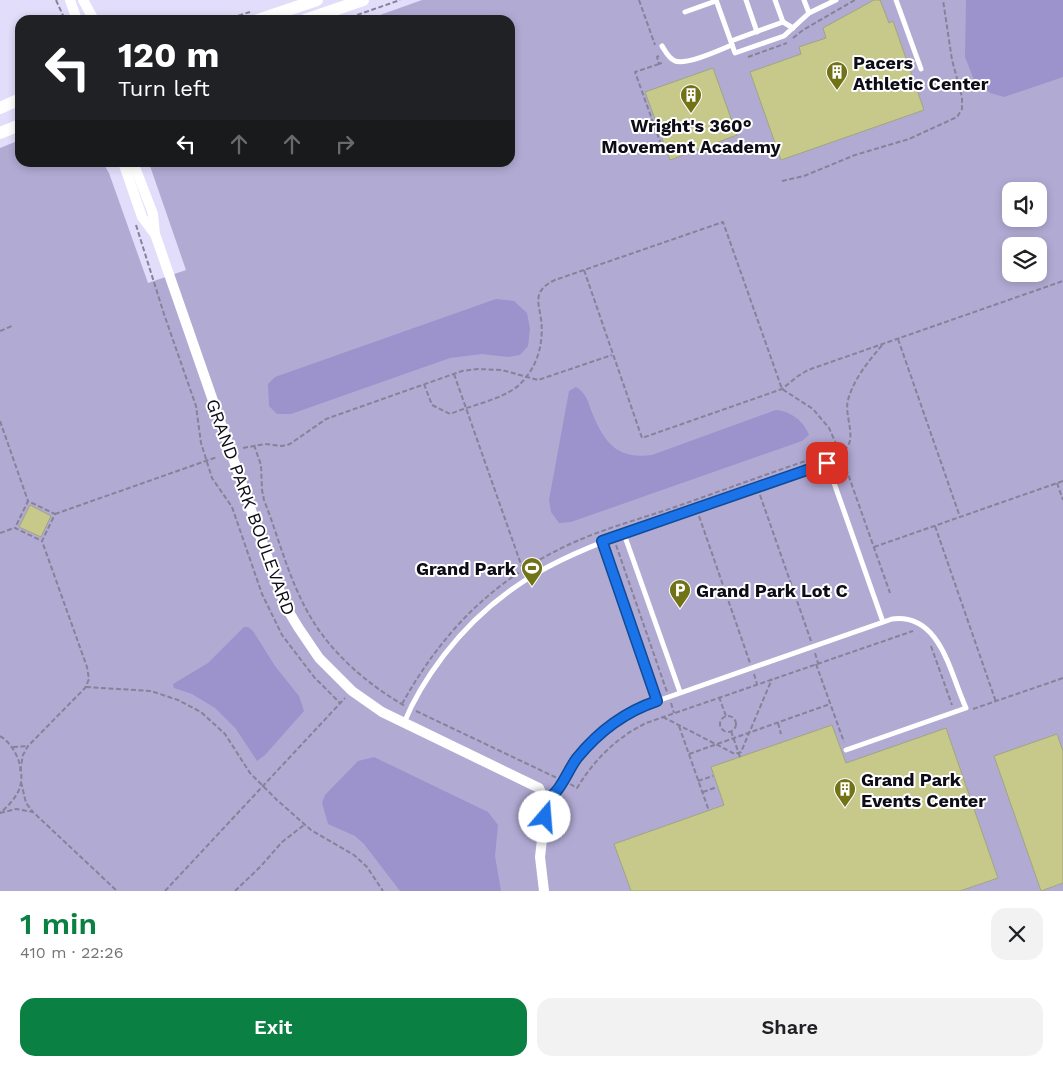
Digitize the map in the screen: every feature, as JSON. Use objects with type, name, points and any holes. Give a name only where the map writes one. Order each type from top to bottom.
[{"type":"street","points":[[70,0],[75,15]]},
{"type":"street","points":[[83,0],[91,15]]},
{"type":"street","points":[[258,15],[318,0]]},
{"type":"street","points":[[320,15],[363,0]]},
{"type":"street","points":[[0,108],[15,101]]},
{"type":"street","points":[[0,133],[15,127]]},
{"type":"street","name":"GRAND PARK BOULEVARD","points":[[125,167],[142,217],[155,234]]},
{"type":"street","name":"GRAND PARK BOULEVARD","points":[[135,167],[153,214],[155,234],[192,346],[283,600],[292,618],[319,658],[352,690],[382,712],[532,784],[542,793],[545,800]]},
{"type":"street","points":[[544,891],[540,857],[546,811],[545,800]]},
{"type":"lane","points":[[685,12],[716,0],[735,53],[784,36],[809,13],[834,0]]},
{"type":"lane","points":[[746,0],[757,32]]},
{"type":"lane","points":[[775,0],[783,22],[792,28]]},
{"type":"lane","points":[[804,0],[809,13]]},
{"type":"lane","points":[[896,0],[921,69]]},
{"type":"lane","points":[[659,47],[676,61],[688,61],[783,22]]},
{"type":"lane","points":[[404,724],[410,708],[425,682],[451,646],[492,604],[523,580],[602,541],[827,463],[883,622]]},
{"type":"lane","points":[[624,534],[680,692]]},
{"type":"lane","points":[[602,541],[657,701]]},
{"type":"lane","points":[[545,800],[554,795],[576,760],[606,728],[627,713],[680,692],[883,622],[902,618],[923,625],[932,634],[944,655],[966,708],[846,750]]},
{"type":"path","points":[[56,0],[62,15]]},
{"type":"path","points":[[357,15],[400,0]]},
{"type":"path","points":[[639,0],[659,47]]},
{"type":"path","points":[[748,57],[785,44],[803,30],[855,0]]},
{"type":"path","points":[[782,181],[804,176],[855,155],[909,140],[957,117],[962,109],[962,97],[952,60],[943,0]]},
{"type":"path","points":[[659,64],[657,57],[659,56],[670,65]]},
{"type":"path","points":[[663,150],[635,72],[666,61]]},
{"type":"path","points":[[134,220],[196,406],[201,443],[212,478],[232,506],[262,594],[282,635],[314,677],[340,703]]},
{"type":"path","points":[[424,384],[432,405],[450,414],[509,392],[521,384],[534,367],[541,344],[539,299],[541,290],[555,280],[723,222],[782,389],[813,409],[828,428],[842,457],[890,593]]},
{"type":"path","points":[[584,270],[642,438],[782,389],[808,370],[1063,281]]},
{"type":"path","points":[[0,331],[12,326]]},
{"type":"path","points":[[898,339],[960,517]]},
{"type":"path","points":[[243,448],[254,445],[290,444],[326,418],[469,370],[490,368],[538,380],[613,354]]},
{"type":"path","points":[[454,374],[523,570]]},
{"type":"path","points":[[0,421],[28,501],[55,514]]},
{"type":"path","points":[[254,445],[262,470],[263,495],[301,600],[323,637],[363,678],[410,708],[577,788],[592,766],[617,741],[638,727],[905,632],[917,631]]},
{"type":"path","points":[[42,541],[55,514],[217,457]]},
{"type":"path","points":[[874,547],[1063,481]]},
{"type":"path","points":[[1057,483],[1063,500]]},
{"type":"path","points":[[757,488],[813,646],[846,750]]},
{"type":"path","points":[[694,500],[757,684]]},
{"type":"path","points":[[15,528],[28,501]]},
{"type":"path","points":[[935,526],[996,702]]},
{"type":"path","points":[[0,533],[15,528],[42,541],[87,668],[89,679],[86,687],[28,746],[23,755],[20,771]]},
{"type":"path","points":[[613,538],[674,713]]},
{"type":"path","points":[[930,644],[954,712]]},
{"type":"path","points":[[968,710],[1063,678]]},
{"type":"path","points":[[663,717],[735,754],[742,752],[772,679]]},
{"type":"path","points":[[86,687],[151,691],[168,696],[194,708],[225,734],[246,768],[263,786],[304,825],[354,855],[367,867],[383,891]]},
{"type":"path","points":[[165,891],[352,690]]},
{"type":"path","points":[[719,697],[726,716]]},
{"type":"path","points":[[689,754],[830,704]]},
{"type":"path","points":[[726,716],[732,717],[735,720],[735,727],[731,731],[726,731],[721,727],[721,720],[726,716]]},
{"type":"path","points":[[778,723],[781,734]]},
{"type":"path","points":[[679,725],[709,811]]},
{"type":"path","points":[[731,731],[740,757]]},
{"type":"path","points":[[0,736],[12,747],[18,759],[24,797],[33,812],[117,891]]},
{"type":"path","points":[[12,747],[28,746]]},
{"type":"path","points":[[698,781],[714,776]]},
{"type":"path","points":[[0,813],[8,806],[19,790],[21,780]]},
{"type":"path","points":[[702,792],[717,787]]},
{"type":"path","points":[[0,813],[16,809],[33,812]]},
{"type":"path","points":[[235,891],[282,842],[304,825]]},
{"type":"shaded area","name":"Grand Park","points":[[422,0],[1063,0],[1063,891],[0,891],[0,148],[15,142],[15,167],[105,167],[148,283],[186,270],[150,167],[515,167],[515,15],[380,15]]},
{"type":"shaded area","points":[[966,0],[1063,0],[1063,77],[1004,97],[990,93],[974,80],[965,57]]},
{"type":"shaded area","points":[[496,299],[514,301],[527,313],[530,329],[528,346],[520,355],[508,357],[482,354],[450,358],[291,414],[277,414],[269,406],[268,384],[275,377]]},
{"type":"shaded area","points":[[576,387],[586,397],[600,430],[606,439],[612,446],[629,454],[639,456],[652,455],[776,410],[786,412],[800,421],[809,435],[802,441],[571,522],[559,523],[551,512],[549,500],[569,391]]},
{"type":"shaded area","points":[[244,627],[248,627],[253,631],[275,666],[299,696],[304,711],[265,755],[257,761],[236,729],[215,708],[192,694],[174,688],[173,684],[208,663]]},
{"type":"shaded area","points":[[374,757],[488,812],[498,825],[495,856],[501,891],[400,891],[364,844],[355,836],[328,824],[322,803],[325,795],[358,761]]},
{"type":"building","name":"Pacers Athletic Center","points":[[874,0],[880,0],[889,23],[893,21],[924,110],[781,160],[750,72],[801,54],[799,47],[826,38],[823,28]]},
{"type":"building","name":"Wright's 360° Movement Academy","points":[[713,68],[737,135],[670,160],[645,92]]},
{"type":"building","points":[[30,505],[51,516],[41,537],[19,527]]},
{"type":"building","name":"Grand Park Events Center","points":[[832,725],[846,763],[946,728],[998,878],[960,891],[631,891],[614,844],[724,805],[711,767]]},
{"type":"building","points":[[1057,734],[1063,751],[1063,883],[1041,891],[994,756]]},
{"type":"place","name":"Pacers Athletic Center","points":[[837,91]]},
{"type":"place","name":"Wright's 360° Movement Academy","points":[[691,114]]},
{"type":"place","name":"Grand Park","points":[[532,587]]},
{"type":"place","name":"Grand Park Lot C","points":[[680,609]]},
{"type":"place","name":"Grand Park Events Center","points":[[845,808]]},
{"type":"route","points":[[545,817],[545,800],[554,795],[576,760],[595,738],[627,713],[657,701],[602,541],[827,463]]}]
